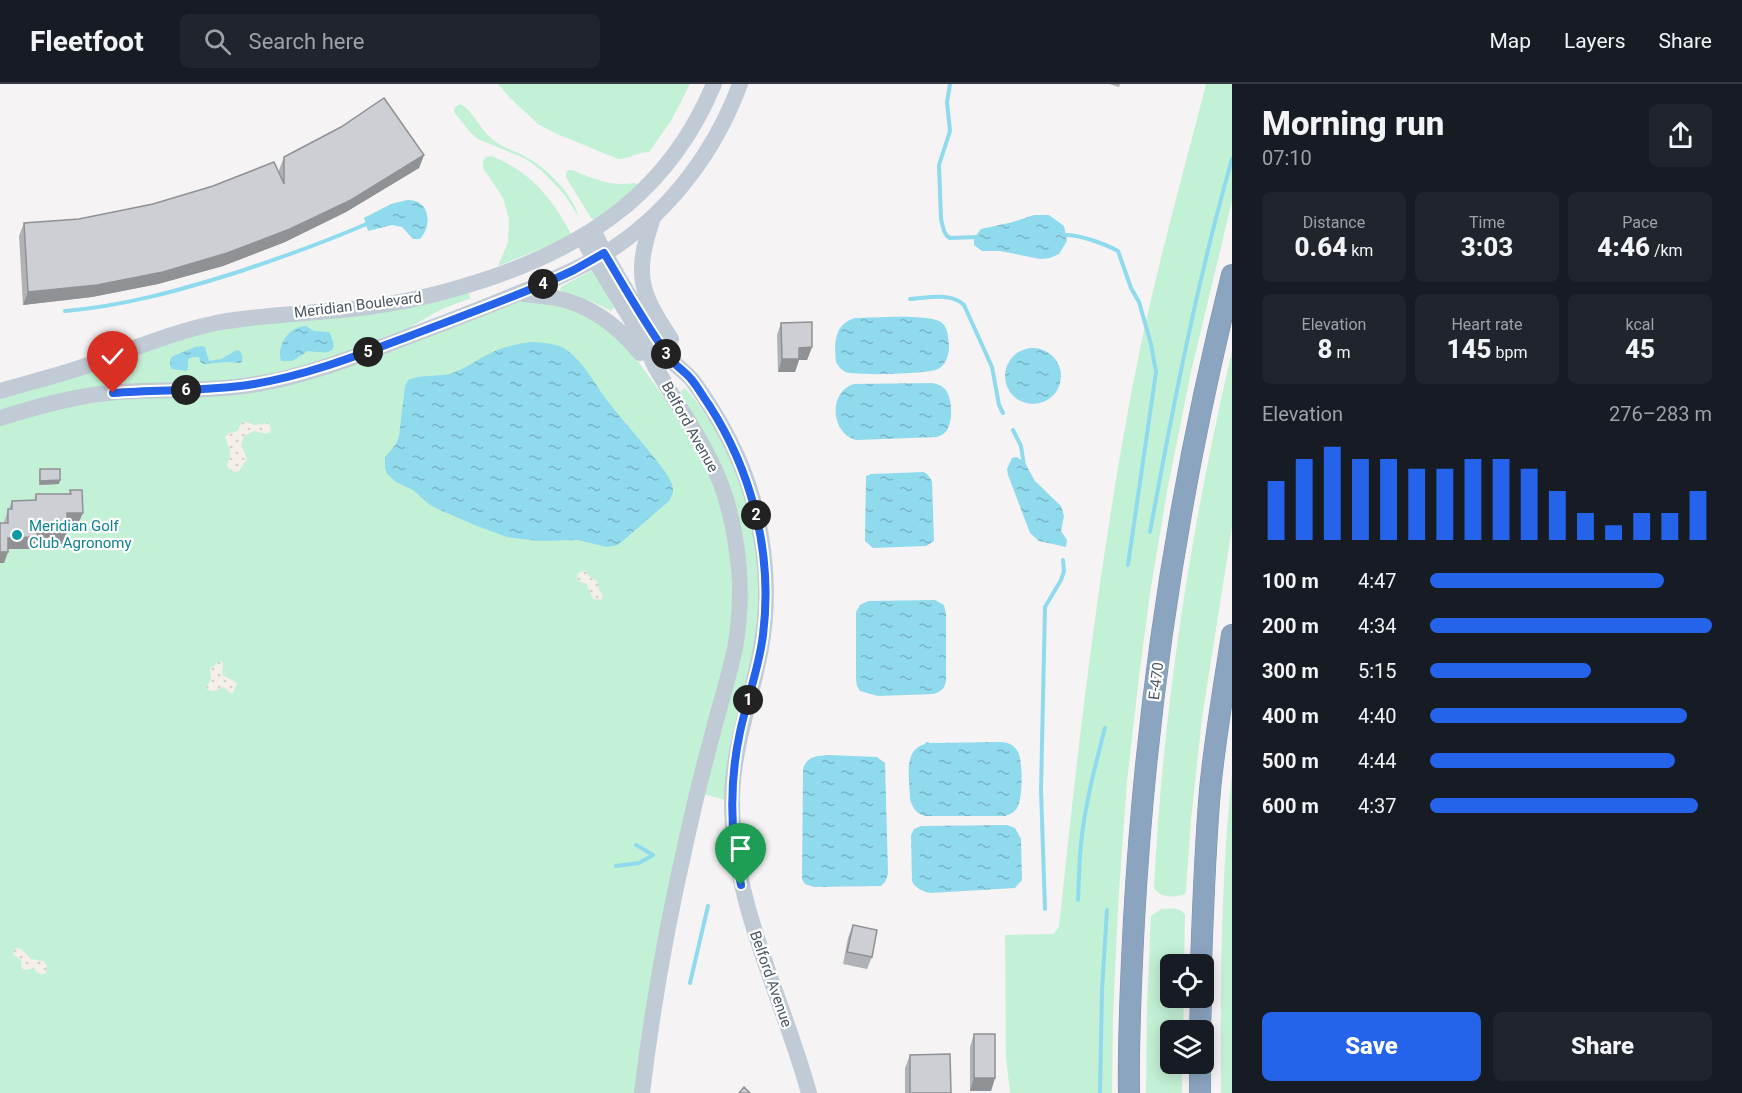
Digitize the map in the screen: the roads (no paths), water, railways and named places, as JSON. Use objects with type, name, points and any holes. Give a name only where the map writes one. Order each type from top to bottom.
[{"type":"highway","name":"E-470","points":[[1129,1093],[1131,982],[1137,879],[1152,706],[1179,521],[1204,394],[1232,275]]},
{"type":"highway","points":[[1201,954],[1204,869],[1211,788],[1220,709],[1232,635]]},
{"type":"highway","points":[[1200,1074],[1200,1093]]},
{"type":"main road","name":"Meridian Boulevard","points":[[0,392],[74,370],[161,338],[209,325],[262,316],[372,307],[437,294],[526,265],[588,234],[630,204],[667,164],[694,126],[714,84]]},
{"type":"main road","points":[[0,418],[54,402],[98,394],[222,388],[285,378],[357,357],[560,277],[599,256],[633,233],[670,199],[705,155],[724,122],[740,84]]},
{"type":"main road","points":[[654,215],[643,254],[644,293],[679,352],[692,380]]},
{"type":"main road","name":"Belford Avenue","points":[[588,234],[654,366],[710,459],[723,490],[731,518],[736,544],[740,595],[734,653],[702,772],[670,917],[642,1093]]},
{"type":"main road","name":"Belford Avenue","points":[[599,256],[668,356],[692,380],[723,428],[738,458],[753,499],[762,543],[765,580],[763,633],[735,759],[732,798],[733,836],[739,877],[751,922],[809,1093]]},
{"type":"main road","points":[[519,294],[556,298],[591,310],[620,330],[654,366]]},
{"type":"water","points":[[407,200],[421,204],[427,214],[427,227],[420,239],[413,239],[402,227],[392,225],[368,231],[364,218],[391,204]]},
{"type":"water","points":[[1034,215],[1049,215],[1064,226],[1067,241],[1059,254],[1040,259],[1000,251],[982,251],[974,245],[974,238],[981,229]]},
{"type":"water","points":[[914,317],[936,320],[942,323],[947,330],[949,352],[947,358],[941,367],[932,371],[877,374],[846,372],[836,362],[837,336],[843,325],[855,318]]},
{"type":"water","points":[[306,326],[314,331],[329,332],[333,340],[333,349],[326,352],[308,351],[292,361],[281,361],[280,349],[285,338],[294,329]]},
{"type":"water","points":[[532,342],[560,346],[574,356],[667,474],[672,484],[673,493],[669,501],[618,545],[607,547],[578,540],[539,541],[507,537],[430,505],[413,490],[396,482],[387,474],[385,457],[396,444],[399,436],[405,386],[408,380],[450,374],[495,351]]},
{"type":"water","points":[[201,346],[205,347],[209,361],[221,359],[237,350],[242,354],[242,361],[240,363],[204,364],[201,363],[199,357],[193,357],[188,359],[186,371],[172,369],[170,362],[173,356]]},
{"type":"water","points":[[1033,348],[1044,350],[1053,356],[1059,365],[1061,376],[1059,387],[1053,396],[1044,402],[1033,404],[1022,402],[1013,396],[1007,387],[1005,376],[1007,365],[1013,356],[1022,350]]},
{"type":"water","points":[[932,383],[945,389],[949,397],[951,419],[944,434],[937,437],[857,440],[841,430],[837,421],[836,403],[846,388],[854,384]]},
{"type":"water","points":[[1017,457],[1025,463],[1035,481],[1061,506],[1064,516],[1061,531],[1067,540],[1066,547],[1039,541],[1030,533],[1008,475],[1007,469],[1012,458]]},
{"type":"water","points":[[924,472],[932,481],[934,541],[926,546],[873,548],[865,541],[866,476]]},
{"type":"water","points":[[935,600],[944,605],[946,614],[946,680],[943,689],[934,694],[878,696],[860,691],[856,680],[856,612],[860,605],[868,601]]},
{"type":"water","points":[[926,742],[1002,742],[1013,746],[1020,757],[1021,772],[1020,797],[1016,810],[1005,816],[925,816],[917,812],[910,799],[910,759],[913,752]]},
{"type":"water","points":[[828,755],[877,757],[885,763],[888,874],[881,886],[814,887],[805,884],[802,879],[803,769],[810,759]]},
{"type":"water","points":[[1007,825],[1015,828],[1021,839],[1022,880],[1015,888],[930,893],[919,889],[913,883],[911,835],[914,829],[921,826]]},
{"type":"waterway","points":[[950,84],[947,102],[950,131],[939,165],[941,219],[944,231],[950,238],[978,237]]},
{"type":"waterway","points":[[1150,532],[1186,344],[1232,159]]},
{"type":"waterway","points":[[65,311],[131,301],[195,285],[289,255],[371,222]]},
{"type":"waterway","points":[[1063,235],[1084,238],[1118,251],[1131,288],[1139,302],[1151,344],[1156,372],[1128,565]]},
{"type":"waterway","points":[[910,299],[946,297],[964,305],[992,367],[999,405],[1003,413]]},
{"type":"waterway","points":[[1013,430],[1021,446],[1024,466]]},
{"type":"waterway","points":[[1045,909],[1041,790],[1045,607],[1061,580],[1064,571],[1063,560]]},
{"type":"waterway","points":[[1078,900],[1080,851],[1085,814],[1105,728]]},
{"type":"waterway","points":[[616,866],[639,863],[653,855],[636,845]]},
{"type":"waterway","points":[[690,983],[708,906]]},
{"type":"waterway","points":[[1100,1093],[1102,990],[1107,910]]},
{"type":"place","name":"Meridian Golf Club Agronomy","points":[[17,535]]}]
